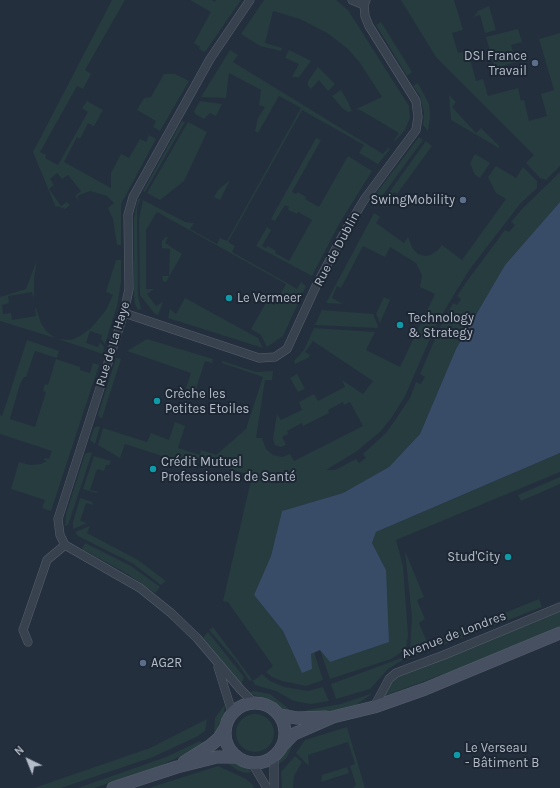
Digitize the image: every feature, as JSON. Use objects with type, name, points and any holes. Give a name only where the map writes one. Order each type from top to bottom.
[{"type":"street","name":"Rue de La Haye","points":[[65,545],[60,535],[58,519],[124,314],[129,289],[128,214],[133,197],[210,59],[250,0]]},
{"type":"street","points":[[352,0],[365,2]]},
{"type":"street","name":"Rue de Dublin","points":[[124,314],[258,358],[275,356],[287,349],[317,284],[360,206],[416,130],[418,117],[416,101],[370,26],[365,16],[365,2]]},
{"type":"street","points":[[28,642],[23,630],[47,560],[65,545],[102,565],[145,592],[171,613],[197,638],[216,662],[253,702]]},
{"type":"street","name":"Avenue de Londres","points":[[374,706],[389,679],[396,673],[444,655],[560,607]]},
{"type":"street","points":[[225,728],[227,746],[241,760],[252,763],[267,760],[274,756],[282,745],[294,734],[333,717],[374,706],[488,664],[560,633]]},
{"type":"street","points":[[216,662],[232,712]]},
{"type":"street","points":[[177,766],[211,745],[219,738],[232,712],[242,705],[253,702],[264,704],[273,708],[280,715],[285,730],[282,745]]},
{"type":"street","points":[[280,715],[297,718],[333,717]]},
{"type":"street","points":[[113,788],[177,766],[217,757],[237,756]]},
{"type":"street","points":[[274,756],[274,788]]},
{"type":"street","points":[[252,763],[267,788]]},
{"type":"green space","points":[[112,0],[125,0],[85,70],[91,74],[83,89],[77,86],[40,152],[46,155],[45,158],[58,165],[88,112],[82,108],[87,101],[103,110],[94,126],[88,123],[80,139],[77,137],[64,162],[111,188],[111,173],[121,154],[129,158],[140,139],[146,142],[149,135],[156,139],[121,204],[121,245],[117,245],[113,219],[108,208],[114,203],[107,196],[90,191],[77,196],[80,202],[75,196],[81,191],[68,175],[62,179],[57,173],[50,179],[54,185],[49,189],[61,206],[67,202],[70,205],[65,209],[57,206],[56,208],[33,152]]},
{"type":"green space","points":[[190,0],[212,0],[215,2],[216,0],[241,0],[205,52],[199,49],[200,47],[194,43],[211,12]]},
{"type":"green space","points":[[264,0],[336,0],[348,10],[409,106],[410,118],[405,130],[395,141],[394,140],[399,133],[356,109],[382,97],[360,63],[349,50],[329,34],[300,19],[273,11],[265,43],[282,48],[281,51],[260,46],[241,34]]},
{"type":"green space","points":[[401,0],[454,0],[463,30],[452,33],[458,53],[475,49],[477,56],[470,59],[476,81],[483,79],[488,96],[518,88],[521,101],[524,100],[529,121],[547,116],[541,94],[554,90],[539,39],[560,33],[560,166],[546,180],[540,178],[526,163],[534,155],[436,57]]},
{"type":"green space","points":[[489,6],[496,30],[485,33],[480,15],[474,17],[478,11]]},
{"type":"green space","points":[[381,22],[412,72],[407,76],[376,25]]},
{"type":"green space","points":[[518,29],[522,42],[511,45],[516,62],[495,68],[486,37]]},
{"type":"green space","points":[[230,50],[238,55],[233,62],[383,154],[388,148],[390,149],[378,164],[359,153],[364,145],[302,110],[228,242],[235,246],[232,252],[297,289],[301,282],[306,286],[283,336],[267,347],[261,335],[251,329],[267,301],[274,305],[286,284],[157,212],[146,230],[146,289],[154,289],[147,294],[156,306],[163,302],[158,315],[154,313],[140,295],[139,219],[143,200],[185,222],[194,223],[190,229],[217,244],[220,238],[227,241],[301,108],[279,96],[258,133],[255,131],[258,118],[265,107],[259,105],[261,90],[229,73],[226,98],[201,97]]},
{"type":"green space","points":[[289,50],[311,61],[299,77],[292,77],[299,64],[285,58]]},
{"type":"green space","points":[[318,67],[335,84],[328,91],[319,80],[311,89],[308,86],[308,81]]},
{"type":"green space","points":[[164,74],[175,74],[189,81],[160,131],[153,127],[156,121],[137,110],[144,98],[151,97]]},
{"type":"green space","points":[[418,83],[429,104],[430,116],[428,131],[423,125],[424,113],[420,96],[413,86]]},
{"type":"green space","points":[[341,90],[352,111],[348,112],[342,108],[332,96]]},
{"type":"green space","points":[[449,95],[456,102],[452,107],[476,133],[481,128],[499,146],[499,148],[451,120]]},
{"type":"green space","points":[[200,101],[222,104],[216,116],[210,113],[204,119],[195,114],[194,111]]},
{"type":"green space","points":[[182,121],[185,122],[145,192],[143,191]]},
{"type":"green space","points":[[188,122],[207,132],[184,181],[160,200],[147,193]]},
{"type":"green space","points":[[419,137],[423,140],[377,203],[374,196]]},
{"type":"green space","points":[[316,138],[321,140],[292,192],[296,194],[298,192],[306,197],[305,199],[319,207],[348,156],[372,171],[339,224],[312,276],[256,246],[267,227],[271,230],[262,246],[266,248],[268,246],[276,251],[275,253],[289,261],[312,220],[298,212],[297,214],[288,210],[289,207],[285,205],[275,221],[271,219]]},
{"type":"green space","points":[[426,141],[432,146],[397,194],[394,192],[383,207],[380,205]]},
{"type":"green space","points":[[475,154],[490,163],[480,178],[475,175],[470,163]]},
{"type":"green space","points":[[496,166],[516,178],[523,167],[537,181],[537,188],[520,204],[470,269],[437,323],[405,396],[392,417],[380,432],[357,451],[326,470],[335,470],[356,459],[359,463],[366,458],[363,454],[387,432],[410,398],[416,382],[421,384],[425,377],[420,374],[441,325],[453,303],[457,305],[461,299],[457,296],[505,230],[509,232],[515,225],[511,222],[522,209],[560,172],[560,202],[505,265],[456,349],[420,434],[389,467],[343,493],[282,511],[271,556],[254,595],[283,631],[302,673],[311,654],[314,652],[323,680],[306,686],[282,681],[272,677],[266,672],[273,666],[228,602],[223,601],[252,476],[198,458],[187,464],[125,444],[120,458],[98,445],[103,428],[147,442],[151,433],[169,440],[175,422],[185,426],[178,448],[200,455],[201,450],[216,455],[246,429],[263,377],[222,363],[222,361],[256,372],[273,371],[272,380],[265,380],[256,438],[262,438],[266,449],[273,455],[282,457],[290,454],[294,461],[363,426],[350,402],[344,405],[343,402],[328,410],[329,413],[303,426],[302,423],[287,431],[288,434],[282,437],[286,445],[281,447],[275,445],[273,439],[277,414],[281,420],[302,410],[299,402],[314,394],[318,401],[345,387],[342,380],[363,394],[373,381],[313,341],[305,352],[310,355],[308,358],[295,364],[294,361],[304,350],[314,328],[375,332],[366,350],[400,367],[435,294],[420,287],[422,275],[416,263],[390,247],[385,257],[363,246],[341,288],[337,286],[332,298],[343,304],[326,303],[374,213],[380,217],[376,223],[404,243],[408,237],[413,249],[418,254],[425,256],[431,255],[442,245],[462,260],[506,199],[496,193],[488,177]]},
{"type":"green space","points":[[230,180],[220,200],[214,197],[218,190]]},
{"type":"green space","points":[[141,198],[137,207],[138,296],[141,309],[138,310],[135,304],[134,296],[134,218],[138,199]]},
{"type":"green space","points":[[168,237],[165,243],[182,254],[166,282],[163,281],[162,276],[169,276],[170,249],[162,248],[162,241]]},
{"type":"green space","points":[[37,260],[34,278],[34,299],[32,292],[8,296],[9,303],[2,305],[3,314],[11,313],[12,320],[36,316],[36,308],[41,323],[46,331],[55,338],[0,321],[0,297],[26,289]]},
{"type":"green space","points":[[116,260],[121,260],[121,282],[117,306],[105,344],[101,339],[102,335],[90,331],[86,343],[98,347],[100,342],[104,347],[103,354],[58,339],[71,340],[80,336],[91,328],[106,310],[113,295],[106,292]]},
{"type":"green space","points":[[384,297],[390,300],[380,323],[376,314]]},
{"type":"green space","points":[[185,298],[258,338],[263,348],[168,318],[170,309],[176,314]]},
{"type":"green space","points":[[322,310],[373,314],[378,326],[377,328],[315,325]]},
{"type":"green space","points":[[147,339],[213,359],[212,363],[205,361],[193,398],[183,397],[191,373],[127,351]]},
{"type":"green space","points":[[27,340],[59,351],[57,358],[35,351],[26,377],[24,377],[20,384],[10,419],[35,427],[46,392],[43,391],[44,387],[45,384],[48,385],[56,359],[80,367],[80,370],[90,373],[93,363],[99,365],[51,511],[42,508],[45,500],[11,489],[19,462],[30,465],[41,464],[47,461],[44,460],[45,458],[49,459],[52,451],[0,434],[0,415],[2,416]]},
{"type":"green space","points":[[116,358],[121,359],[102,418],[100,418],[98,415]]},
{"type":"green space","points":[[297,374],[305,389],[298,392],[290,378]]},
{"type":"green space","points":[[97,426],[100,427],[95,444],[90,440],[94,428]]},
{"type":"green space","points":[[89,452],[92,453],[68,525],[65,526],[66,514],[85,454]]},
{"type":"green space","points":[[560,453],[560,472],[396,540],[403,566],[408,635],[406,649],[391,659],[330,679],[320,650],[330,662],[386,570],[372,543],[376,532]]},
{"type":"green space","points":[[94,456],[111,461],[109,465],[106,465],[104,471],[97,469],[90,490],[98,492],[96,493],[83,489]]},
{"type":"green space","points":[[560,477],[560,484],[521,501],[518,495]]},
{"type":"green space","points":[[80,498],[92,502],[93,505],[86,503],[80,521],[87,523],[73,529],[73,522]]},
{"type":"green space","points":[[90,526],[87,533],[138,560],[166,581],[161,585],[132,563],[78,536],[75,532]]},
{"type":"green space","points":[[85,543],[131,566],[160,587],[155,593],[126,573],[82,549]]},
{"type":"green space","points":[[405,551],[424,597],[417,600],[425,619],[419,623],[428,644],[539,599],[542,607],[401,661],[388,669],[370,689],[336,699],[331,684],[404,657],[410,650],[412,618]]},
{"type":"green space","points":[[560,610],[560,626],[479,661],[384,696],[391,684],[399,675],[535,622]]},
{"type":"green space","points":[[213,627],[253,681],[249,680],[236,661],[209,630]]},
{"type":"green space","points":[[208,632],[244,677],[241,686],[203,638]]},
{"type":"green space","points":[[262,674],[270,681],[284,687],[308,691],[323,687],[329,701],[311,704],[294,701],[276,691],[255,685],[253,681]]},
{"type":"green space","points":[[254,691],[270,694],[289,709],[291,714],[282,710],[269,700],[248,693]]},
{"type":"green space","points":[[373,693],[356,705],[320,714],[301,715],[307,710],[341,704]]},
{"type":"green space","points":[[225,704],[224,713],[214,736],[215,718]]},
{"type":"green space","points":[[251,714],[259,714],[269,719],[273,726],[273,740],[269,747],[259,752],[251,752],[241,747],[239,744],[236,737],[236,729],[241,719],[244,717]]},
{"type":"green space","points":[[207,719],[205,731],[198,736],[153,757],[61,788],[34,788],[150,748]]},
{"type":"green space","points":[[347,727],[365,788],[353,788],[356,785],[350,766],[355,764],[348,742],[308,755],[309,766],[296,753],[305,740]]},
{"type":"green space","points":[[200,741],[204,745],[158,767],[94,788],[78,788],[166,757]]},
{"type":"green space","points":[[294,742],[286,759],[277,765],[279,758]]},
{"type":"green space","points":[[295,756],[302,762],[294,776],[293,788],[282,788],[281,772]]},
{"type":"green space","points":[[229,760],[247,768],[252,772],[245,773],[237,770],[226,762]]},
{"type":"green space","points":[[218,766],[246,779],[254,788],[149,788]]},
{"type":"green space","points":[[347,767],[349,773],[321,782],[322,775]]},
{"type":"water","points":[[560,202],[560,453],[376,532],[372,543],[386,570],[389,642],[330,662],[320,650],[311,654],[312,669],[302,673],[283,631],[254,595],[271,556],[282,511],[343,493],[389,467],[420,434],[456,349],[505,265]]},
{"type":"place","name":"DSI France Travail","points":[[535,63]]},
{"type":"place","name":"SwingMobility","points":[[463,200]]},
{"type":"place","name":"Le Vermeer","points":[[229,298]]},
{"type":"place","name":"Technology & Strategy","points":[[400,325]]},
{"type":"place","name":"Crèche les Petites Etoiles","points":[[157,401]]},
{"type":"place","name":"Crédit Mutuel Professionels de Santé","points":[[153,469]]},
{"type":"place","name":"Stud'City","points":[[508,557]]},
{"type":"place","name":"AG2R","points":[[143,663]]},
{"type":"place","name":"Le Verseau - Bâtiment B","points":[[457,755]]}]
